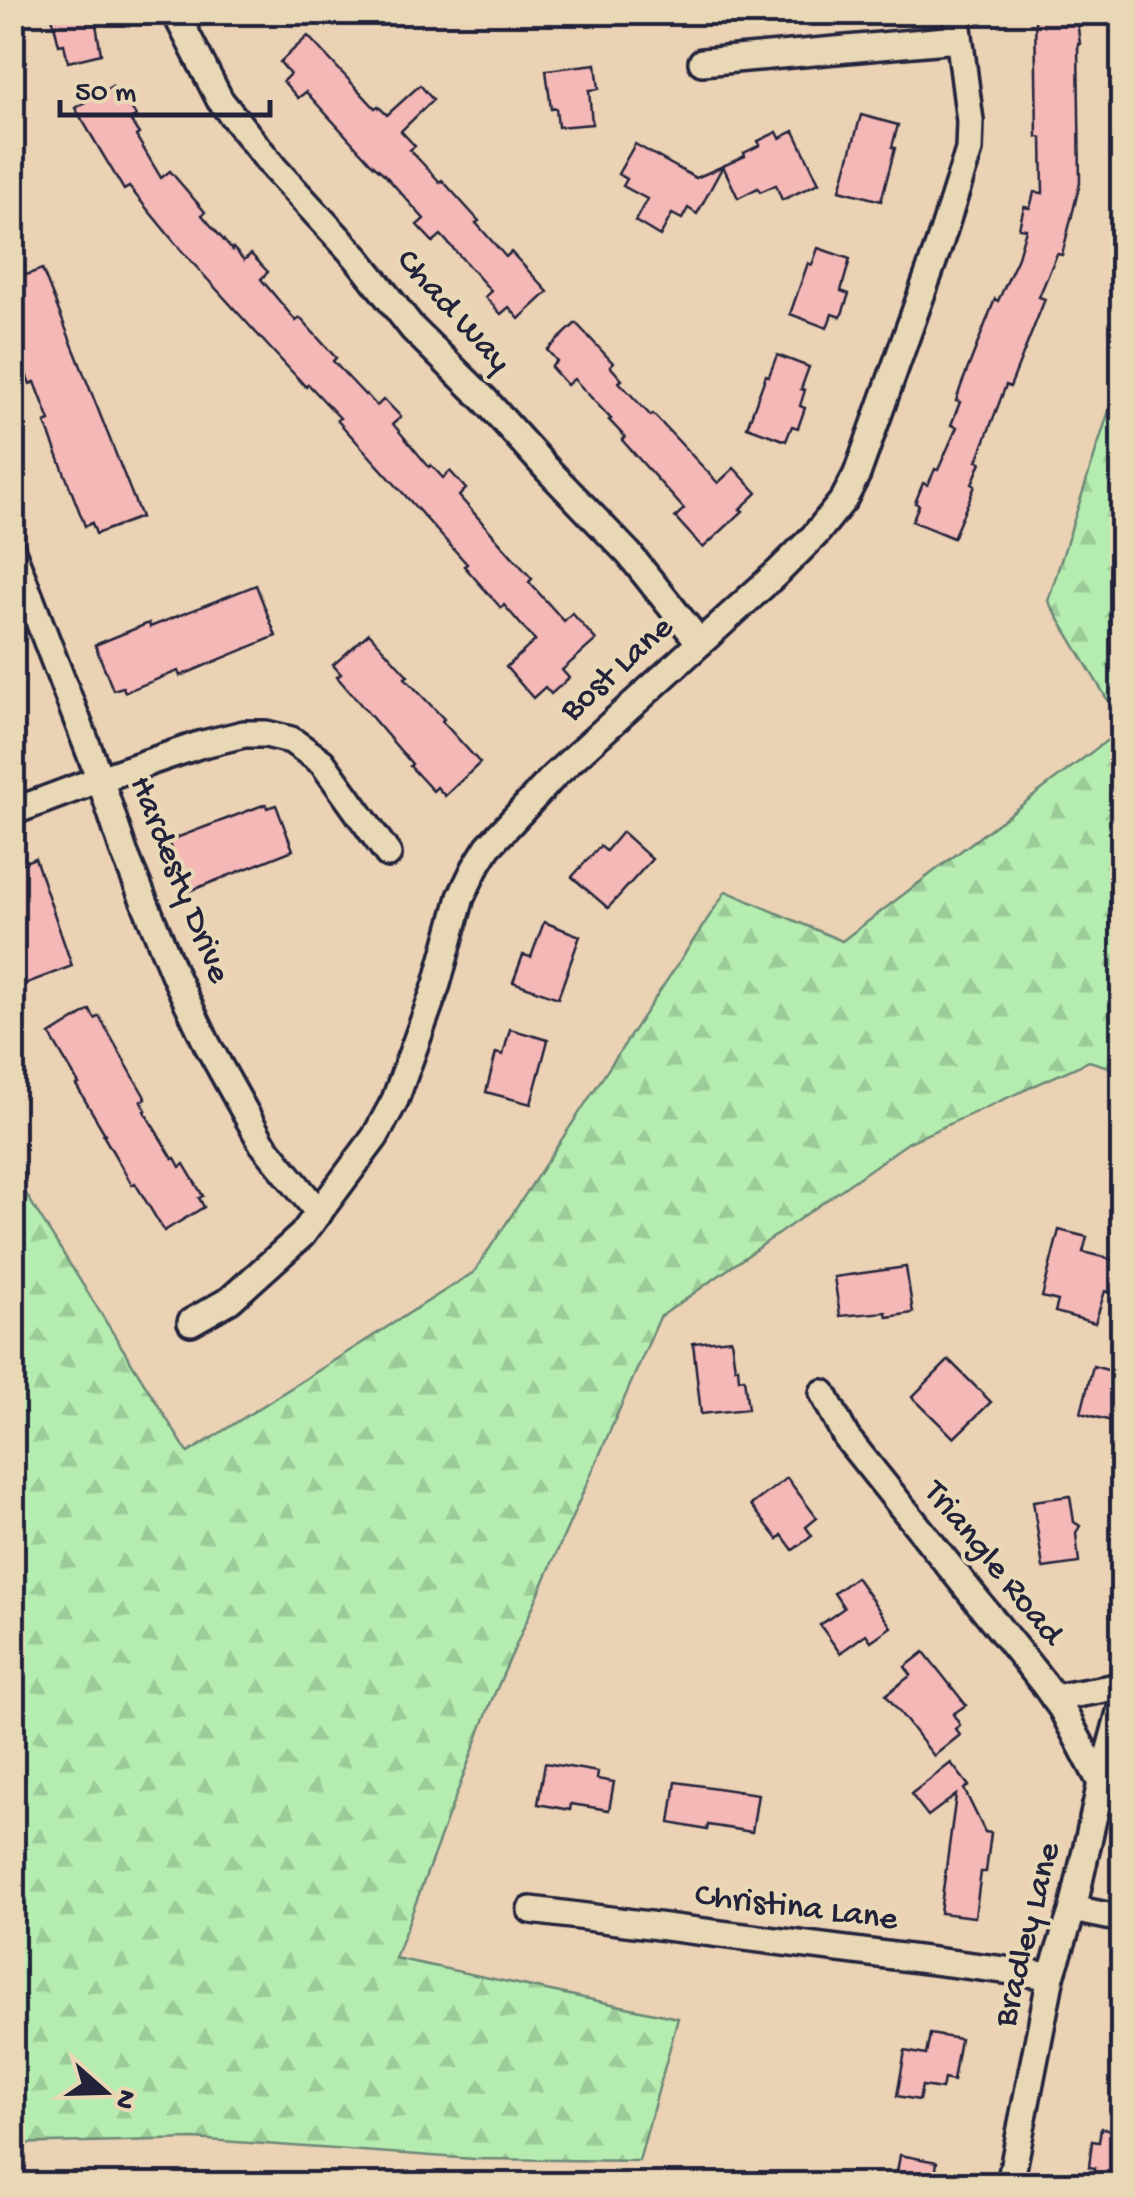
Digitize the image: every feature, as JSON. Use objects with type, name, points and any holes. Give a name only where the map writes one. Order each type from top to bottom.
[{"type":"street","name":"Chad Way","points":[[175,12],[220,100],[275,169],[357,258],[413,330],[485,400],[629,554],[700,643]]},
{"type":"street","name":"Bost Lane","points":[[191,1322],[230,1300],[302,1235],[375,1137],[396,1100],[437,984],[461,897],[488,847],[554,776],[778,572],[844,498],[857,474],[968,150],[970,121],[956,12]]},
{"type":"street","points":[[702,62],[958,39]]},
{"type":"street","name":"Hardesty Drive","points":[[12,551],[100,778],[124,852],[175,976],[207,1044],[262,1143],[319,1213]]},
{"type":"street","points":[[12,812],[199,745],[244,734],[266,734],[291,740],[322,762],[388,854]]},
{"type":"street","name":"Triangle Road","points":[[823,1392],[846,1438],[1054,1698],[1101,1783]]},
{"type":"street","points":[[1054,1698],[1122,1686]]},
{"type":"street","name":"Bradley Lane","points":[[1010,2184],[1051,1976],[1074,1909],[1122,1705]]},
{"type":"street","points":[[1074,1909],[1122,1919]]},
{"type":"street","name":"Christina Lane","points":[[532,1910],[1051,1976]]},
{"type":"green space","points":[[1122,370],[1122,724],[1048,601]]},
{"type":"green space","points":[[1122,729],[1122,1071],[1089,1061],[909,1142],[660,1317],[491,1702],[395,1958],[678,2018],[639,2161],[474,2159],[194,2139],[13,2144],[13,1173],[188,1453],[474,1272],[726,891],[842,941]]},
{"type":"building","points":[[51,12],[94,12],[101,54],[68,62],[64,44],[59,45]]},
{"type":"building","points":[[1035,12],[1076,12],[1080,44],[1080,183],[1062,255],[1057,254],[1039,297],[1045,299],[1010,387],[1006,385],[977,461],[981,462],[972,484],[975,486],[953,538],[912,521],[923,483],[928,485],[935,469],[938,470],[957,427],[951,425],[960,402],[956,401],[961,386],[995,299],[998,301],[1017,260],[1026,229],[1019,228],[1024,207],[1030,208],[1034,192],[1043,193],[1042,138],[1037,137]]},
{"type":"building","points":[[308,36],[375,108],[378,106],[387,115],[420,85],[433,100],[401,131],[415,146],[410,150],[479,221],[476,223],[506,257],[511,252],[548,292],[519,319],[509,307],[501,314],[485,297],[491,291],[441,235],[433,242],[417,225],[424,219],[384,174],[306,92],[298,98],[283,81],[290,74],[280,62]]},
{"type":"building","points":[[596,64],[599,89],[589,90],[592,124],[558,127],[556,108],[551,109],[546,70]]},
{"type":"building","points":[[112,86],[121,101],[126,98],[136,116],[130,120],[139,134],[136,136],[161,178],[170,171],[232,250],[244,260],[251,254],[268,272],[261,279],[296,321],[300,318],[336,358],[333,361],[377,406],[384,399],[401,417],[393,424],[429,467],[443,478],[450,471],[466,489],[459,496],[532,579],[529,582],[564,621],[572,613],[596,640],[562,670],[569,678],[551,694],[545,687],[533,698],[506,667],[535,641],[464,566],[467,564],[337,420],[340,418],[269,347],[129,187],[124,190],[75,108]]},
{"type":"building","points":[[861,115],[898,125],[881,201],[840,190]]},
{"type":"building","points":[[794,131],[819,183],[782,200],[776,185],[738,198],[723,166],[745,156],[744,153],[760,145],[758,141],[777,132],[780,138]]},
{"type":"building","points":[[635,144],[696,178],[723,166],[697,214],[688,208],[682,219],[672,214],[660,236],[635,221],[647,199],[623,186],[627,179],[618,174]]},
{"type":"building","points":[[818,248],[850,259],[841,291],[849,294],[841,317],[832,314],[827,328],[790,314],[808,263],[812,265]]},
{"type":"building","points":[[42,269],[141,517],[96,534],[92,523],[85,526],[45,423],[50,421],[35,382],[30,384],[12,339],[12,280]]},
{"type":"building","points":[[576,323],[613,363],[610,366],[622,380],[619,382],[718,483],[734,468],[757,493],[703,548],[675,517],[684,509],[622,440],[625,437],[611,419],[574,379],[567,385],[551,367],[557,361],[547,350]]},
{"type":"building","points":[[777,355],[809,367],[801,389],[805,390],[800,406],[805,408],[798,428],[792,426],[786,441],[747,427]]},
{"type":"building","points":[[256,585],[276,636],[180,676],[178,671],[125,692],[123,687],[113,690],[95,645]]},
{"type":"building","points":[[369,633],[480,763],[445,796],[437,787],[433,791],[410,766],[337,677],[341,674],[333,665]]},
{"type":"building","points":[[266,804],[267,808],[276,805],[293,850],[187,892],[168,841]]},
{"type":"building","points":[[622,832],[652,859],[608,908],[572,877],[600,846],[606,851]]},
{"type":"building","points":[[35,858],[72,966],[22,985],[12,959],[12,867]]},
{"type":"building","points":[[544,922],[580,936],[558,998],[513,982],[523,955],[531,957]]},
{"type":"building","points":[[90,1010],[95,1019],[99,1016],[146,1099],[141,1101],[144,1111],[159,1136],[180,1167],[184,1164],[203,1196],[199,1198],[204,1207],[164,1231],[135,1183],[132,1185],[50,1035]]},
{"type":"building","points":[[510,1029],[548,1040],[531,1104],[486,1092],[496,1053],[503,1055]]},
{"type":"building","points":[[1059,1230],[1087,1237],[1083,1252],[1122,1262],[1114,1293],[1105,1291],[1095,1323],[1055,1312],[1058,1301],[1042,1297]]},
{"type":"building","points":[[906,1267],[913,1313],[840,1316],[834,1277]]},
{"type":"building","points":[[731,1339],[735,1368],[738,1367],[739,1379],[744,1378],[748,1409],[701,1414],[693,1343]]},
{"type":"building","points":[[949,1360],[991,1402],[954,1438],[912,1397]]},
{"type":"building","points":[[1093,1366],[1122,1374],[1119,1423],[1081,1413]]},
{"type":"building","points":[[787,1478],[817,1518],[806,1527],[812,1536],[793,1550],[782,1535],[778,1539],[751,1505]]},
{"type":"building","points":[[1070,1496],[1074,1522],[1080,1526],[1076,1533],[1079,1563],[1043,1568],[1033,1501]]},
{"type":"building","points":[[856,1577],[891,1627],[871,1641],[866,1634],[840,1653],[820,1625],[844,1608],[834,1593]]},
{"type":"building","points":[[924,1652],[966,1705],[953,1714],[960,1725],[955,1729],[960,1735],[934,1756],[886,1695],[911,1675],[905,1667]]},
{"type":"building","points":[[545,1763],[598,1772],[597,1779],[614,1782],[609,1810],[571,1804],[570,1810],[538,1804]]},
{"type":"building","points":[[951,1763],[969,1786],[964,1789],[985,1832],[991,1833],[975,1917],[940,1913],[956,1795],[928,1816],[911,1794]]},
{"type":"building","points":[[676,1782],[758,1794],[752,1832],[670,1823]]},
{"type":"building","points":[[930,2034],[960,2039],[953,2081],[944,2079],[942,2089],[922,2086],[919,2100],[897,2096],[905,2051],[926,2055]]},
{"type":"building","points":[[1101,2128],[1122,2131],[1118,2184],[1094,2181],[1095,2168],[1089,2167],[1092,2141],[1099,2142]]},
{"type":"building","points":[[900,2155],[937,2162],[934,2184],[895,2184]]}]
